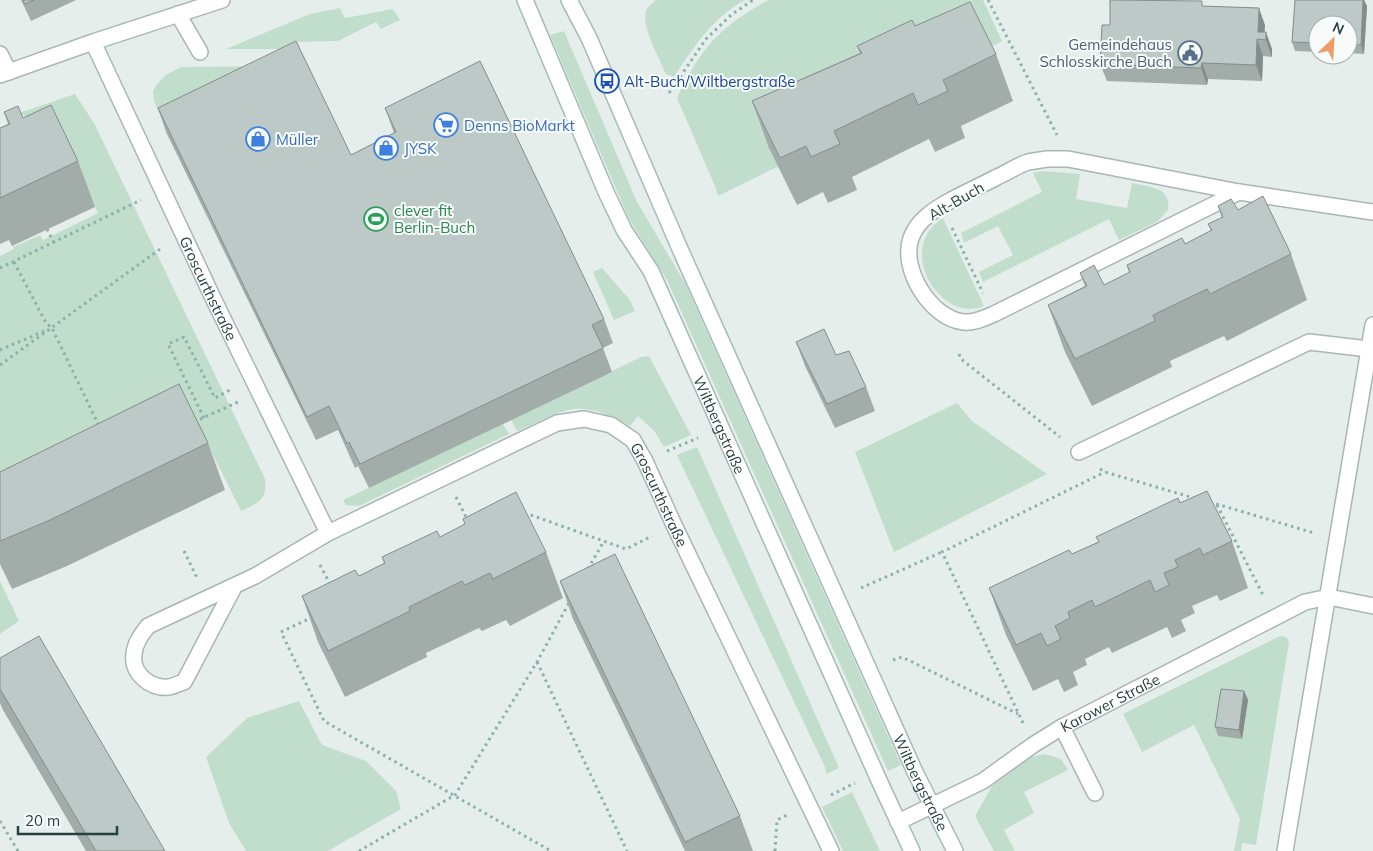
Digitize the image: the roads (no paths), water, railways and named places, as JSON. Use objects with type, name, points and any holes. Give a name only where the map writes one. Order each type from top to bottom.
[{"type":"street","points":[[0,54],[5,73],[222,0]]},
{"type":"street","name":"Wiltbergstraße","points":[[525,0],[606,192],[624,230],[651,271],[912,851]]},
{"type":"street","name":"Wiltbergstraße","points":[[569,0],[589,38],[680,249],[911,763],[955,851]]},
{"type":"street","points":[[178,14],[200,52]]},
{"type":"street","name":"Groscurthstraße","points":[[93,42],[182,233],[328,534]]},
{"type":"street","name":"Alt-Buch","points":[[1238,192],[980,320],[964,322],[946,317],[932,306],[922,292],[910,268],[909,249],[912,236],[927,216],[942,206],[1027,163],[1047,159],[1068,159],[1238,192],[1373,212]]},
{"type":"street","points":[[1285,851],[1373,326]]},
{"type":"street","points":[[1079,452],[1309,342],[1369,348]]},
{"type":"street","name":"Groscurthstraße","points":[[234,586],[184,682],[168,687],[149,684],[136,671],[133,656],[139,638],[148,626],[255,576],[328,534],[557,423],[584,418],[611,425],[633,440],[645,460],[674,525],[831,851]]},
{"type":"street","name":"Karower Straße","points":[[898,822],[983,781],[1033,745],[1062,727],[1305,602],[1328,597],[1373,606]]},
{"type":"street","points":[[1062,727],[1095,793]]},
{"type":"place","name":"Gemeindehaus Schlosskirche Buch","points":[[1190,53]]},
{"type":"place","name":"Alt-Buch/Wiltbergstraße","points":[[607,81]]},
{"type":"place","name":"Denns BioMarkt","points":[[446,125]]},
{"type":"place","name":"Müller","points":[[258,139]]},
{"type":"place","name":"JYSK","points":[[386,148]]},
{"type":"place","name":"clever fit Berlin-Buch","points":[[376,219]]}]
